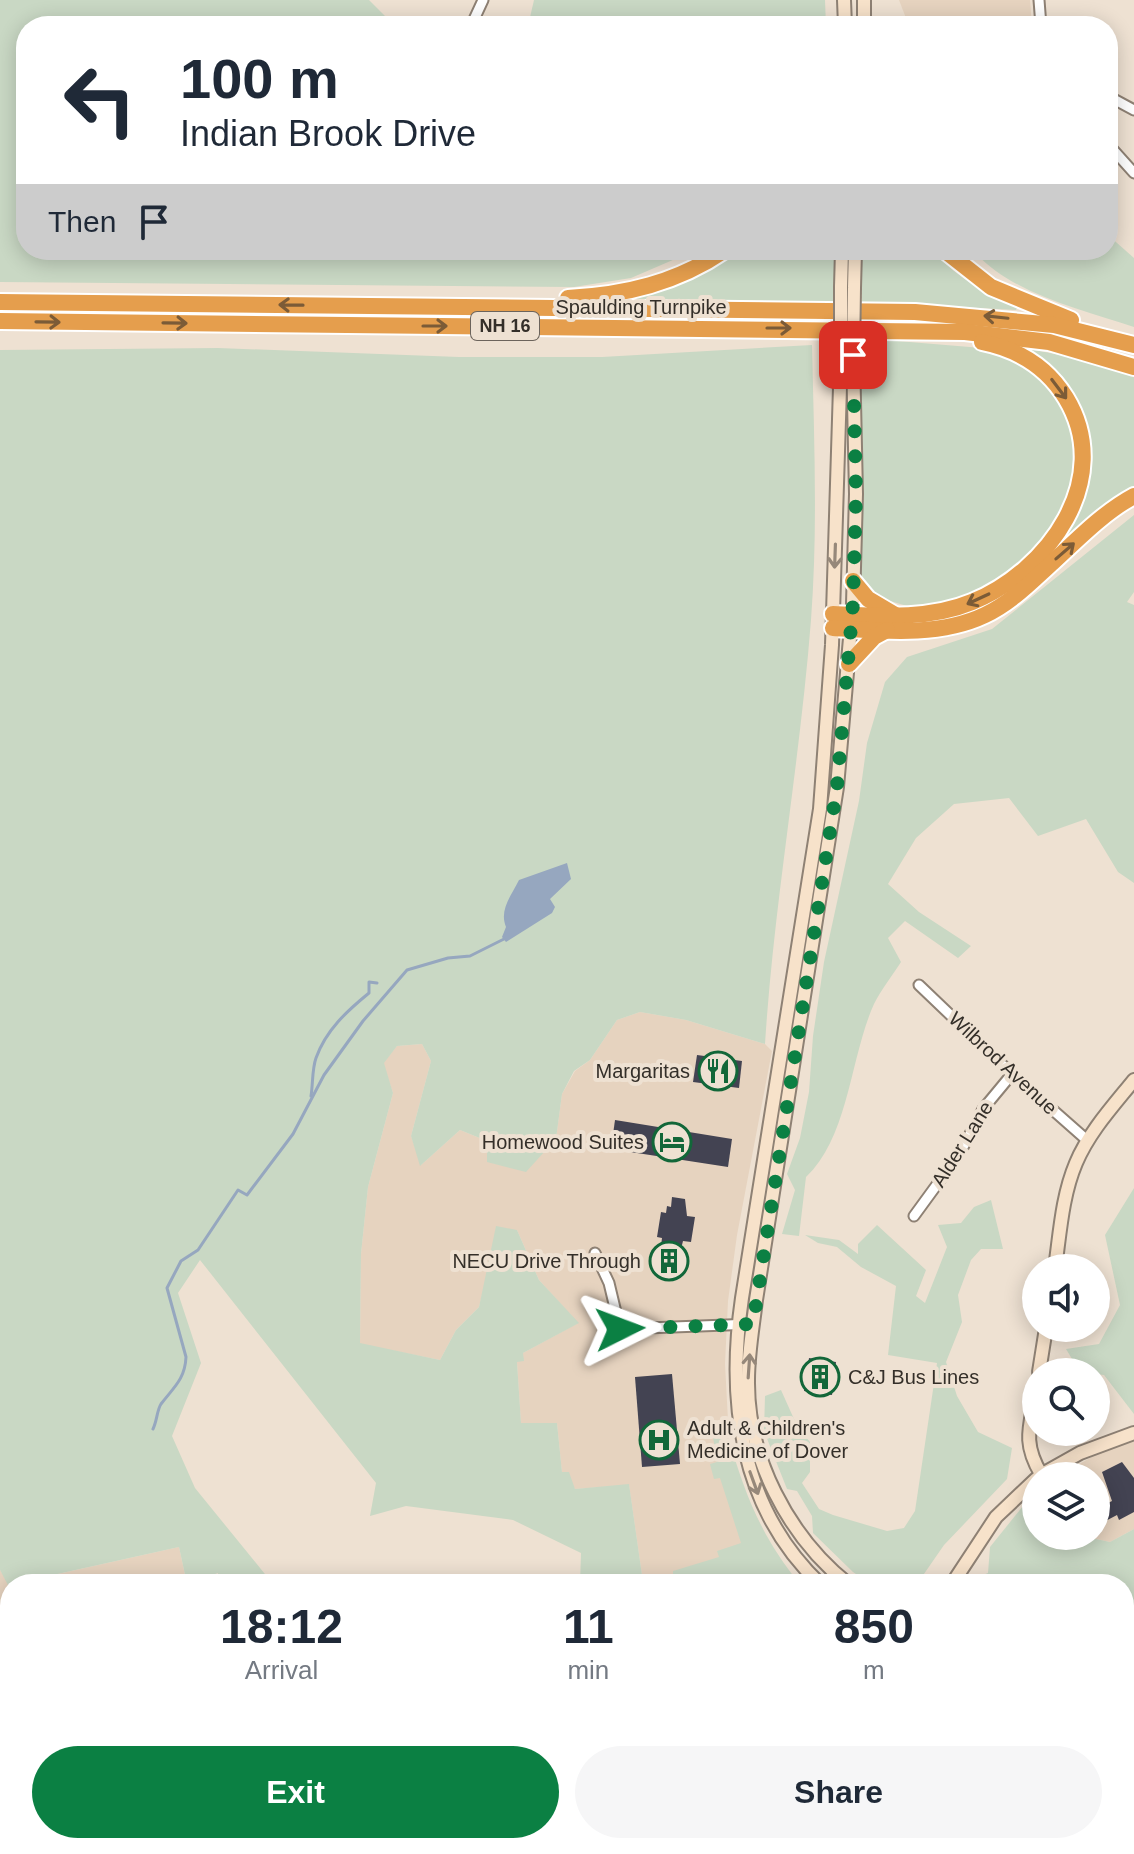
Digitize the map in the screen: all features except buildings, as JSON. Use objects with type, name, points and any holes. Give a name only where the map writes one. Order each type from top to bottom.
[{"type":"highway","points":[[506,307],[638,290],[672,278],[706,260]]},
{"type":"highway","points":[[957,260],[991,287],[1101,336]]},
{"type":"highway","name":"Spaulding Turnpike","points":[[0,302],[959,313],[1054,325],[1134,345]]},
{"type":"highway","name":"Spaulding Turnpike","points":[[0,321],[965,332],[1049,342],[1134,367]]},
{"type":"highway","points":[[849,664],[874,637],[893,623],[971,603],[1024,570],[1057,535],[1079,486],[1083,462],[1081,438],[1074,414],[1056,384],[1039,367],[997,346],[913,331]]},
{"type":"highway","points":[[833,621],[941,628],[985,615],[1006,603],[1105,517],[1134,496]]},
{"type":"highway","points":[[853,581],[893,623]]},
{"type":"main road","points":[[844,260],[848,288]]},
{"type":"main road","points":[[810,1574],[772,1523],[752,1480],[736,1400],[738,1324],[816,842],[830,703],[848,288],[853,260]]},
{"type":"main road","points":[[838,1574],[802,1537],[785,1511],[755,1437],[749,1399],[753,1324],[837,787],[849,664],[853,581],[847,355]]},
{"type":"main road","points":[[1059,1254],[1068,1184],[1088,1141],[1134,1080]]},
{"type":"main road","points":[[1064,1462],[1134,1433]]},
{"type":"main road","points":[[959,1574],[996,1517],[1022,1492]]},
{"type":"street","points":[[1118,155],[1134,173]]},
{"type":"street","name":"Wilbrod Avenue","points":[[919,985],[1088,1141]]},
{"type":"street","name":"Alder Lane","points":[[914,1216],[960,1153],[983,1109],[1012,1074]]},
{"type":"street","points":[[595,1253],[609,1283],[620,1329],[753,1324]]},
{"type":"shaded area","points":[[899,0],[1030,0],[1031,16],[905,16]]},
{"type":"shaded area","points":[[640,1012],[686,1020],[765,1044],[772,1051],[737,1235],[728,1301],[725,1364],[729,1439],[740,1481],[767,1539],[716,1574],[642,1574],[629,1485],[575,1489],[562,1473],[557,1423],[521,1424],[517,1362],[523,1353],[578,1323],[539,1280],[517,1230],[487,1275],[479,1307],[456,1330],[440,1360],[360,1344],[361,1254],[368,1187],[393,1093],[383,1063],[397,1046],[422,1044],[431,1061],[411,1136],[421,1165],[460,1130],[487,1141],[556,1139],[562,1094],[575,1071],[590,1060],[617,1020]]},
{"type":"shaded area","points":[[1134,1439],[1134,1529],[1110,1542],[1110,1462],[1083,1462]]},
{"type":"shaded area","points":[[179,1547],[185,1574],[58,1574]]},
{"type":"green space","points":[[0,0],[369,0],[385,16],[16,16],[16,260],[673,260],[631,278],[574,287],[0,282]]},
{"type":"green space","points":[[534,0],[825,0],[826,16],[530,16]]},
{"type":"green space","points":[[1118,244],[1134,258],[1134,327],[1026,289],[983,260],[1118,260]]},
{"type":"green space","points":[[708,260],[835,260],[835,303],[624,300],[624,297]]},
{"type":"green space","points":[[862,260],[943,260],[971,283],[1018,306],[1016,310],[862,302]]},
{"type":"green space","points":[[861,338],[994,349],[1015,356],[1059,394],[1078,450],[1067,505],[1031,556],[983,590],[943,604],[907,606],[873,596],[860,577]]},
{"type":"green space","points":[[812,345],[815,517],[811,620],[774,938],[765,1044],[686,1020],[640,1012],[617,1020],[590,1060],[574,1071],[562,1094],[556,1139],[526,1172],[487,1162],[487,1141],[460,1130],[420,1166],[411,1136],[431,1061],[422,1044],[397,1046],[384,1063],[393,1093],[368,1187],[361,1254],[360,1343],[440,1360],[456,1330],[479,1307],[496,1226],[517,1230],[539,1280],[579,1323],[523,1353],[524,1361],[517,1362],[521,1423],[557,1423],[562,1472],[569,1472],[575,1489],[629,1484],[642,1574],[580,1574],[581,1553],[513,1520],[406,1506],[370,1516],[376,1483],[200,1260],[178,1293],[201,1363],[172,1436],[195,1488],[265,1574],[185,1574],[179,1547],[58,1574],[2,1574],[0,350],[218,348],[459,357],[602,357]]},
{"type":"green space","points":[[1024,348],[1102,363],[1134,373],[1134,492],[1003,594],[966,613],[946,619],[902,621],[955,613],[1058,538],[1084,433]]},
{"type":"green space","points":[[1134,515],[1134,592],[1127,602],[1134,605],[1134,883],[1118,872],[1086,819],[1038,836],[1009,798],[954,804],[916,838],[888,884],[919,912],[971,946],[958,958],[905,921],[888,938],[901,962],[874,1004],[831,1141],[806,1177],[799,1236],[782,1234],[795,1190],[787,1174],[800,1138],[809,1092],[813,1036],[824,962],[859,801],[867,743],[885,682],[907,657],[992,629]]},
{"type":"green space","points":[[1134,1188],[1134,1414],[1110,1383],[1110,1358],[1071,1358],[1066,1349],[1110,1342],[1110,1324],[1120,1305],[1105,1235]]},
{"type":"green space","points":[[991,1200],[1003,1249],[981,1249],[971,1260],[958,1295],[962,1322],[946,1362],[957,1396],[978,1432],[1012,1448],[1007,1479],[944,1545],[924,1574],[856,1574],[813,1533],[812,1516],[797,1491],[787,1489],[764,1431],[765,1396],[781,1390],[798,1428],[810,1442],[810,1472],[802,1483],[819,1509],[887,1531],[904,1528],[915,1511],[937,1363],[888,1355],[896,1286],[861,1267],[837,1247],[818,1243],[805,1235],[839,1240],[858,1254],[858,1244],[877,1225],[926,1270],[916,1296],[925,1303],[947,1247],[938,1225],[961,1223],[974,1207]]},
{"type":"green space","points":[[713,1437],[729,1439],[756,1515],[792,1574],[673,1574],[673,1571],[719,1557],[717,1551],[741,1543],[720,1478],[714,1479],[710,1464],[717,1462]]},
{"type":"green space","points":[[1022,1507],[1022,1550],[1110,1550],[1110,1542],[1134,1529],[1134,1574],[985,1574],[990,1547]]},
{"type":"water","points":[[567,863],[571,879],[550,899],[555,907],[552,913],[506,942],[502,937],[506,927],[505,909],[519,880]]},
{"type":"waterway","points":[[153,1429],[160,1406],[184,1371],[186,1357],[167,1288],[181,1261],[198,1250],[238,1190],[247,1195],[293,1134],[324,1075],[363,1021],[407,970],[448,958],[470,956],[504,939]]},
{"type":"waterway","points":[[311,1096],[315,1062],[325,1039],[345,1014],[369,993],[369,982],[377,983]]},
{"type":"place","name":"Margaritas","points":[[718,1071]]},
{"type":"place","name":"Homewood Suites","points":[[672,1142]]},
{"type":"place","name":"NECU Drive Through","points":[[669,1261]]},
{"type":"place","name":"C&J Bus Lines","points":[[820,1377]]},
{"type":"place","name":"Adult & Children's Medicine of Dover","points":[[659,1440]]},
{"type":"route","points":[[620,1329],[753,1324],[837,787],[853,604],[856,494],[853,355]]}]
